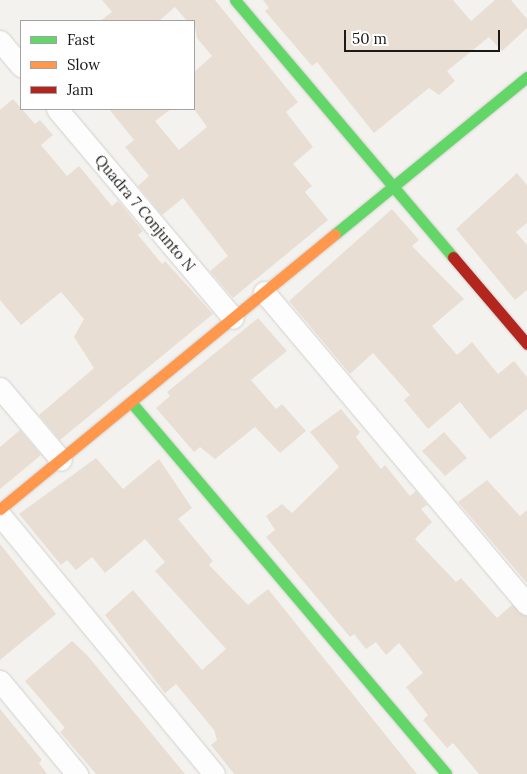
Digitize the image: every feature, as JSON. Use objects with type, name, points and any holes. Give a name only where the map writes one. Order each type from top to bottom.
[{"type":"street","points":[[234,0],[527,344]]},
{"type":"street","points":[[0,40],[20,65]]},
{"type":"street","points":[[0,509],[264,292],[394,190],[527,78]]},
{"type":"street","name":"Quadra 7 Conjunto N","points":[[58,110],[233,318]]},
{"type":"street","points":[[264,292],[527,604]]},
{"type":"street","points":[[0,388],[61,460]]},
{"type":"street","points":[[131,402],[446,774]]},
{"type":"street","points":[[0,515],[214,774]]},
{"type":"street","points":[[0,681],[77,774]]},
{"type":"building","points":[[102,0],[215,0],[298,102],[286,112],[313,147],[293,164],[312,186],[305,192],[328,220],[233,298],[210,271],[228,256],[183,198],[162,215],[138,186],[149,176],[125,147],[134,140],[110,110],[170,110],[155,121],[179,150],[207,127],[195,110],[195,71],[212,56],[197,38],[195,20],[186,20],[175,7],[160,20],[101,20],[112,12]]},
{"type":"building","points":[[263,0],[453,0],[471,21],[495,0],[511,0],[527,19],[527,28],[502,51],[489,37],[447,71],[455,81],[439,95],[429,88],[374,133],[317,62],[312,66],[265,11],[269,8]]},
{"type":"building","points":[[13,99],[20,107],[20,110],[23,110],[35,124],[40,120],[53,135],[41,145],[67,176],[79,166],[112,206],[118,201],[143,231],[138,235],[162,264],[165,261],[213,314],[60,440],[39,415],[94,368],[74,337],[84,319],[61,292],[21,325],[0,300],[0,110]]},
{"type":"building","points":[[517,173],[527,185],[527,223],[516,232],[527,245],[527,290],[515,300],[456,229]]},
{"type":"building","points":[[392,209],[419,240],[412,246],[464,299],[432,326],[457,355],[472,342],[498,374],[514,361],[527,377],[527,409],[490,439],[460,402],[428,429],[404,400],[410,395],[373,353],[350,374],[289,301]]},
{"type":"building","points":[[258,318],[287,351],[251,380],[276,409],[282,404],[306,431],[280,453],[255,427],[215,459],[200,447],[194,452],[156,408],[170,396],[167,392]]},
{"type":"building","points":[[341,409],[360,432],[356,437],[381,469],[385,465],[410,496],[416,491],[427,505],[421,509],[432,522],[415,539],[456,582],[461,578],[497,618],[512,605],[527,616],[527,774],[479,774],[453,743],[447,748],[423,720],[428,715],[406,687],[423,673],[399,643],[386,655],[376,642],[366,649],[354,634],[350,637],[266,537],[275,530],[266,516],[282,504],[292,513],[339,467],[310,432]]},
{"type":"building","points":[[20,430],[41,455],[0,489],[0,447]]},
{"type":"building","points":[[444,432],[467,458],[445,476],[422,451]]},
{"type":"building","points":[[96,458],[123,489],[159,459],[192,508],[178,519],[213,561],[209,565],[248,605],[268,589],[417,774],[234,774],[211,745],[217,740],[214,730],[176,684],[165,693],[105,615],[133,590],[202,670],[226,649],[155,571],[165,562],[145,539],[105,573],[92,557],[76,570],[67,560],[61,565],[19,514]]},
{"type":"building","points":[[487,480],[520,516],[527,510],[527,583],[458,502]]},
{"type":"building","points":[[0,544],[56,614],[0,660]]},
{"type":"building","points":[[72,641],[87,655],[185,774],[96,774],[60,732],[65,728],[25,681]]},
{"type":"building","points":[[0,709],[42,760],[39,763],[47,774],[0,774]]},
{"type":"traffic: fast","points":[[235,0],[453,257]]},
{"type":"traffic: fast","points":[[335,234],[527,77]]},
{"type":"traffic: fast","points":[[131,402],[446,774]]},
{"type":"traffic: slow","points":[[0,509],[335,234]]},
{"type":"traffic: jam","points":[[453,257],[527,344]]}]
